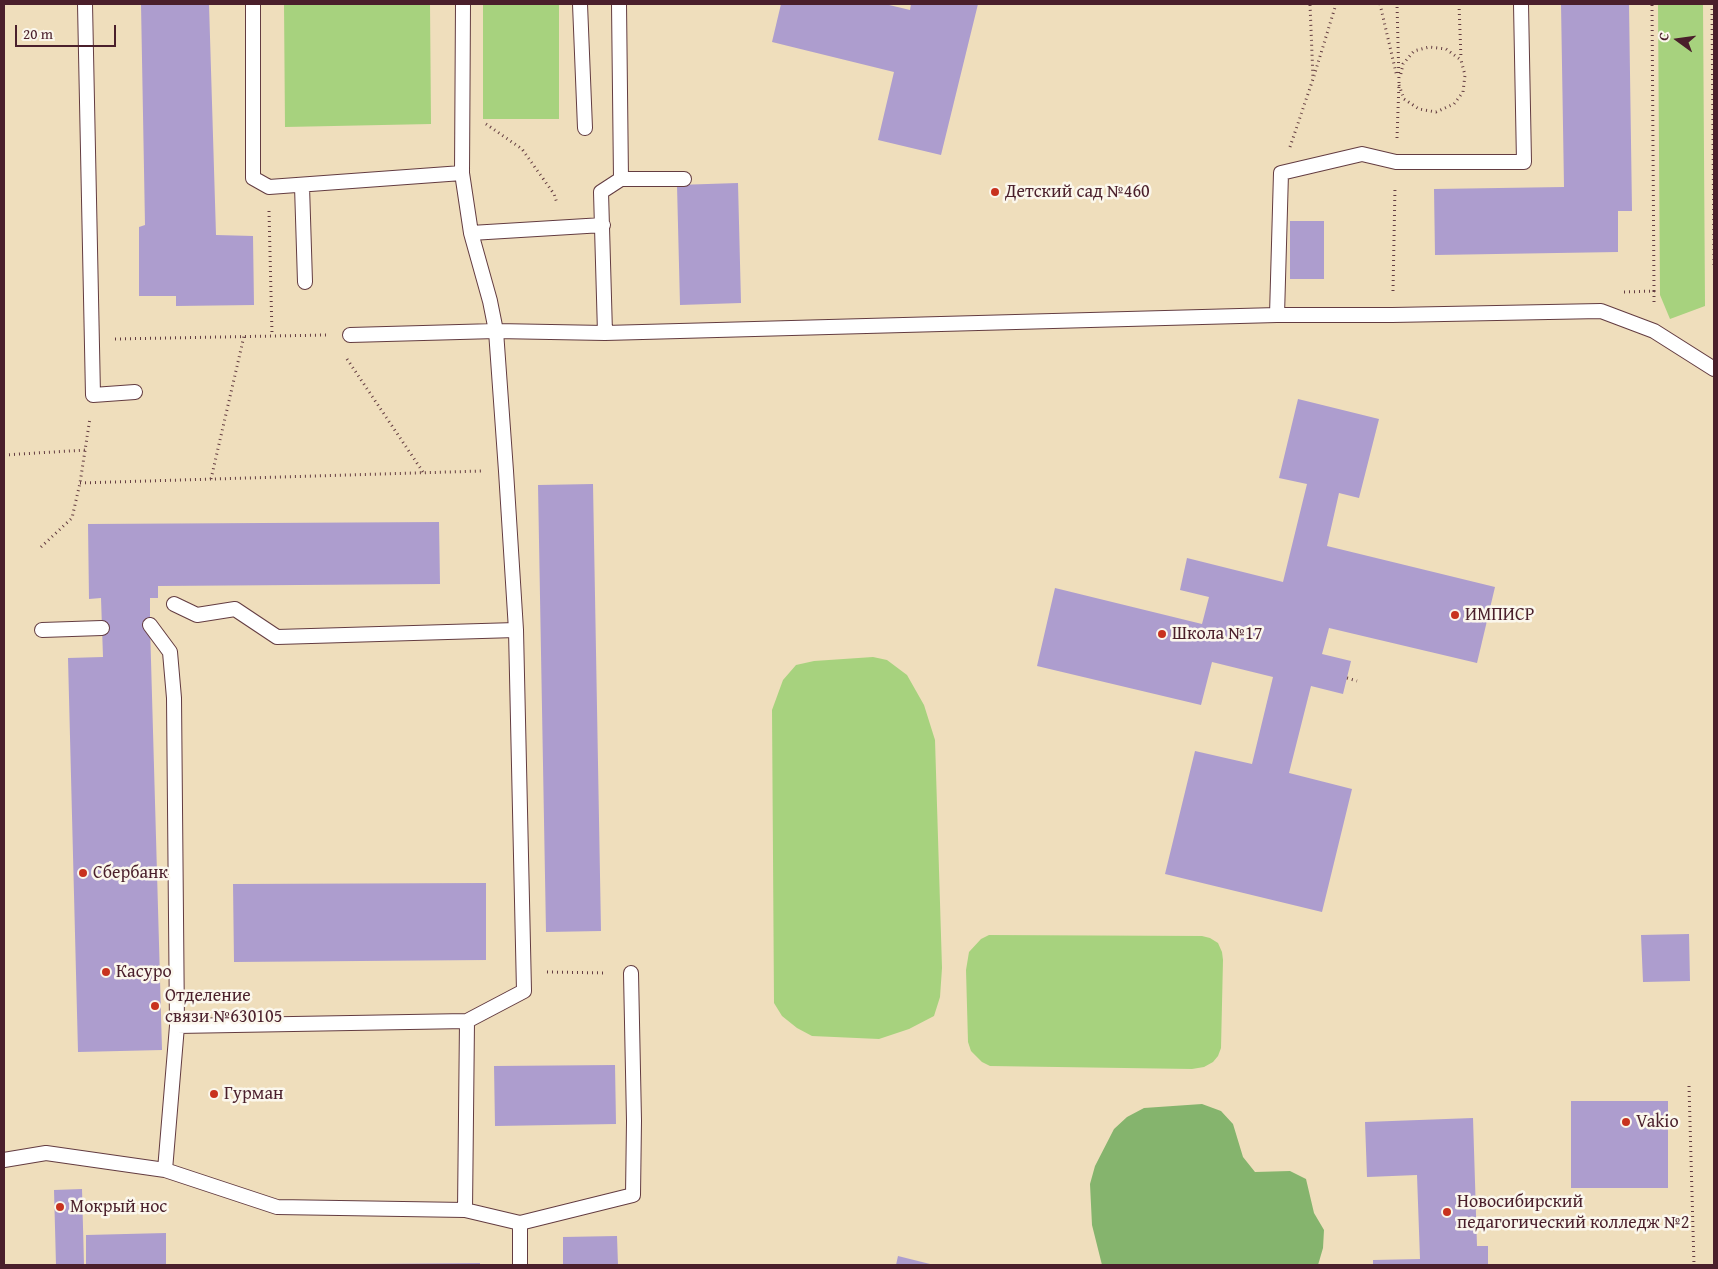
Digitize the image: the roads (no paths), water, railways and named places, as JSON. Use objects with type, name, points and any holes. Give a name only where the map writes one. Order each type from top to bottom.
[{"type":"lane","points":[[85,4],[93,395],[135,392]]},
{"type":"lane","points":[[253,4],[253,178],[269,188],[462,173]]},
{"type":"lane","points":[[177,1026],[467,1021],[524,991],[516,630],[496,331],[490,301],[471,233],[462,173],[463,4]]},
{"type":"lane","points":[[580,4],[585,128]]},
{"type":"lane","points":[[619,4],[621,179]]},
{"type":"lane","points":[[1277,315],[1281,173],[1362,154],[1396,162],[1524,162],[1521,4]]},
{"type":"lane","points":[[605,333],[603,225],[600,192],[621,179],[684,179]]},
{"type":"lane","points":[[302,186],[304,282]]},
{"type":"lane","points":[[471,233],[603,225]]},
{"type":"lane","points":[[350,335],[496,331],[605,333],[1277,315],[1392,316],[1600,311],[1654,331],[1714,369]]},
{"type":"lane","points":[[174,604],[197,615],[235,609],[277,637],[516,630]]},
{"type":"lane","points":[[150,625],[170,652],[174,698],[177,1026],[165,1170]]},
{"type":"lane","points":[[42,630],[102,628]]},
{"type":"lane","points":[[4,1160],[46,1152],[165,1170],[277,1207],[465,1210],[520,1223],[633,1195],[634,1121],[631,973]]},
{"type":"lane","points":[[465,1210],[467,1021]]},
{"type":"lane","points":[[520,1223],[520,1265]]},
{"type":"place","name":"Детский сад №460","points":[[995,192]]},
{"type":"place","name":"ИМПИСР","points":[[1455,615]]},
{"type":"place","name":"Школа №17","points":[[1162,634]]},
{"type":"place","name":"Сбербанк","points":[[83,873]]},
{"type":"place","name":"Касуро","points":[[106,972]]},
{"type":"place","name":"Отделение связи №630105","points":[[155,1006]]},
{"type":"place","name":"Гурман","points":[[214,1094]]},
{"type":"place","name":"Vakio","points":[[1626,1122]]},
{"type":"place","name":"Мокрый нос","points":[[60,1207]]},
{"type":"place","name":"Новосибирский педагогический колледж №2","points":[[1447,1212]]}]
